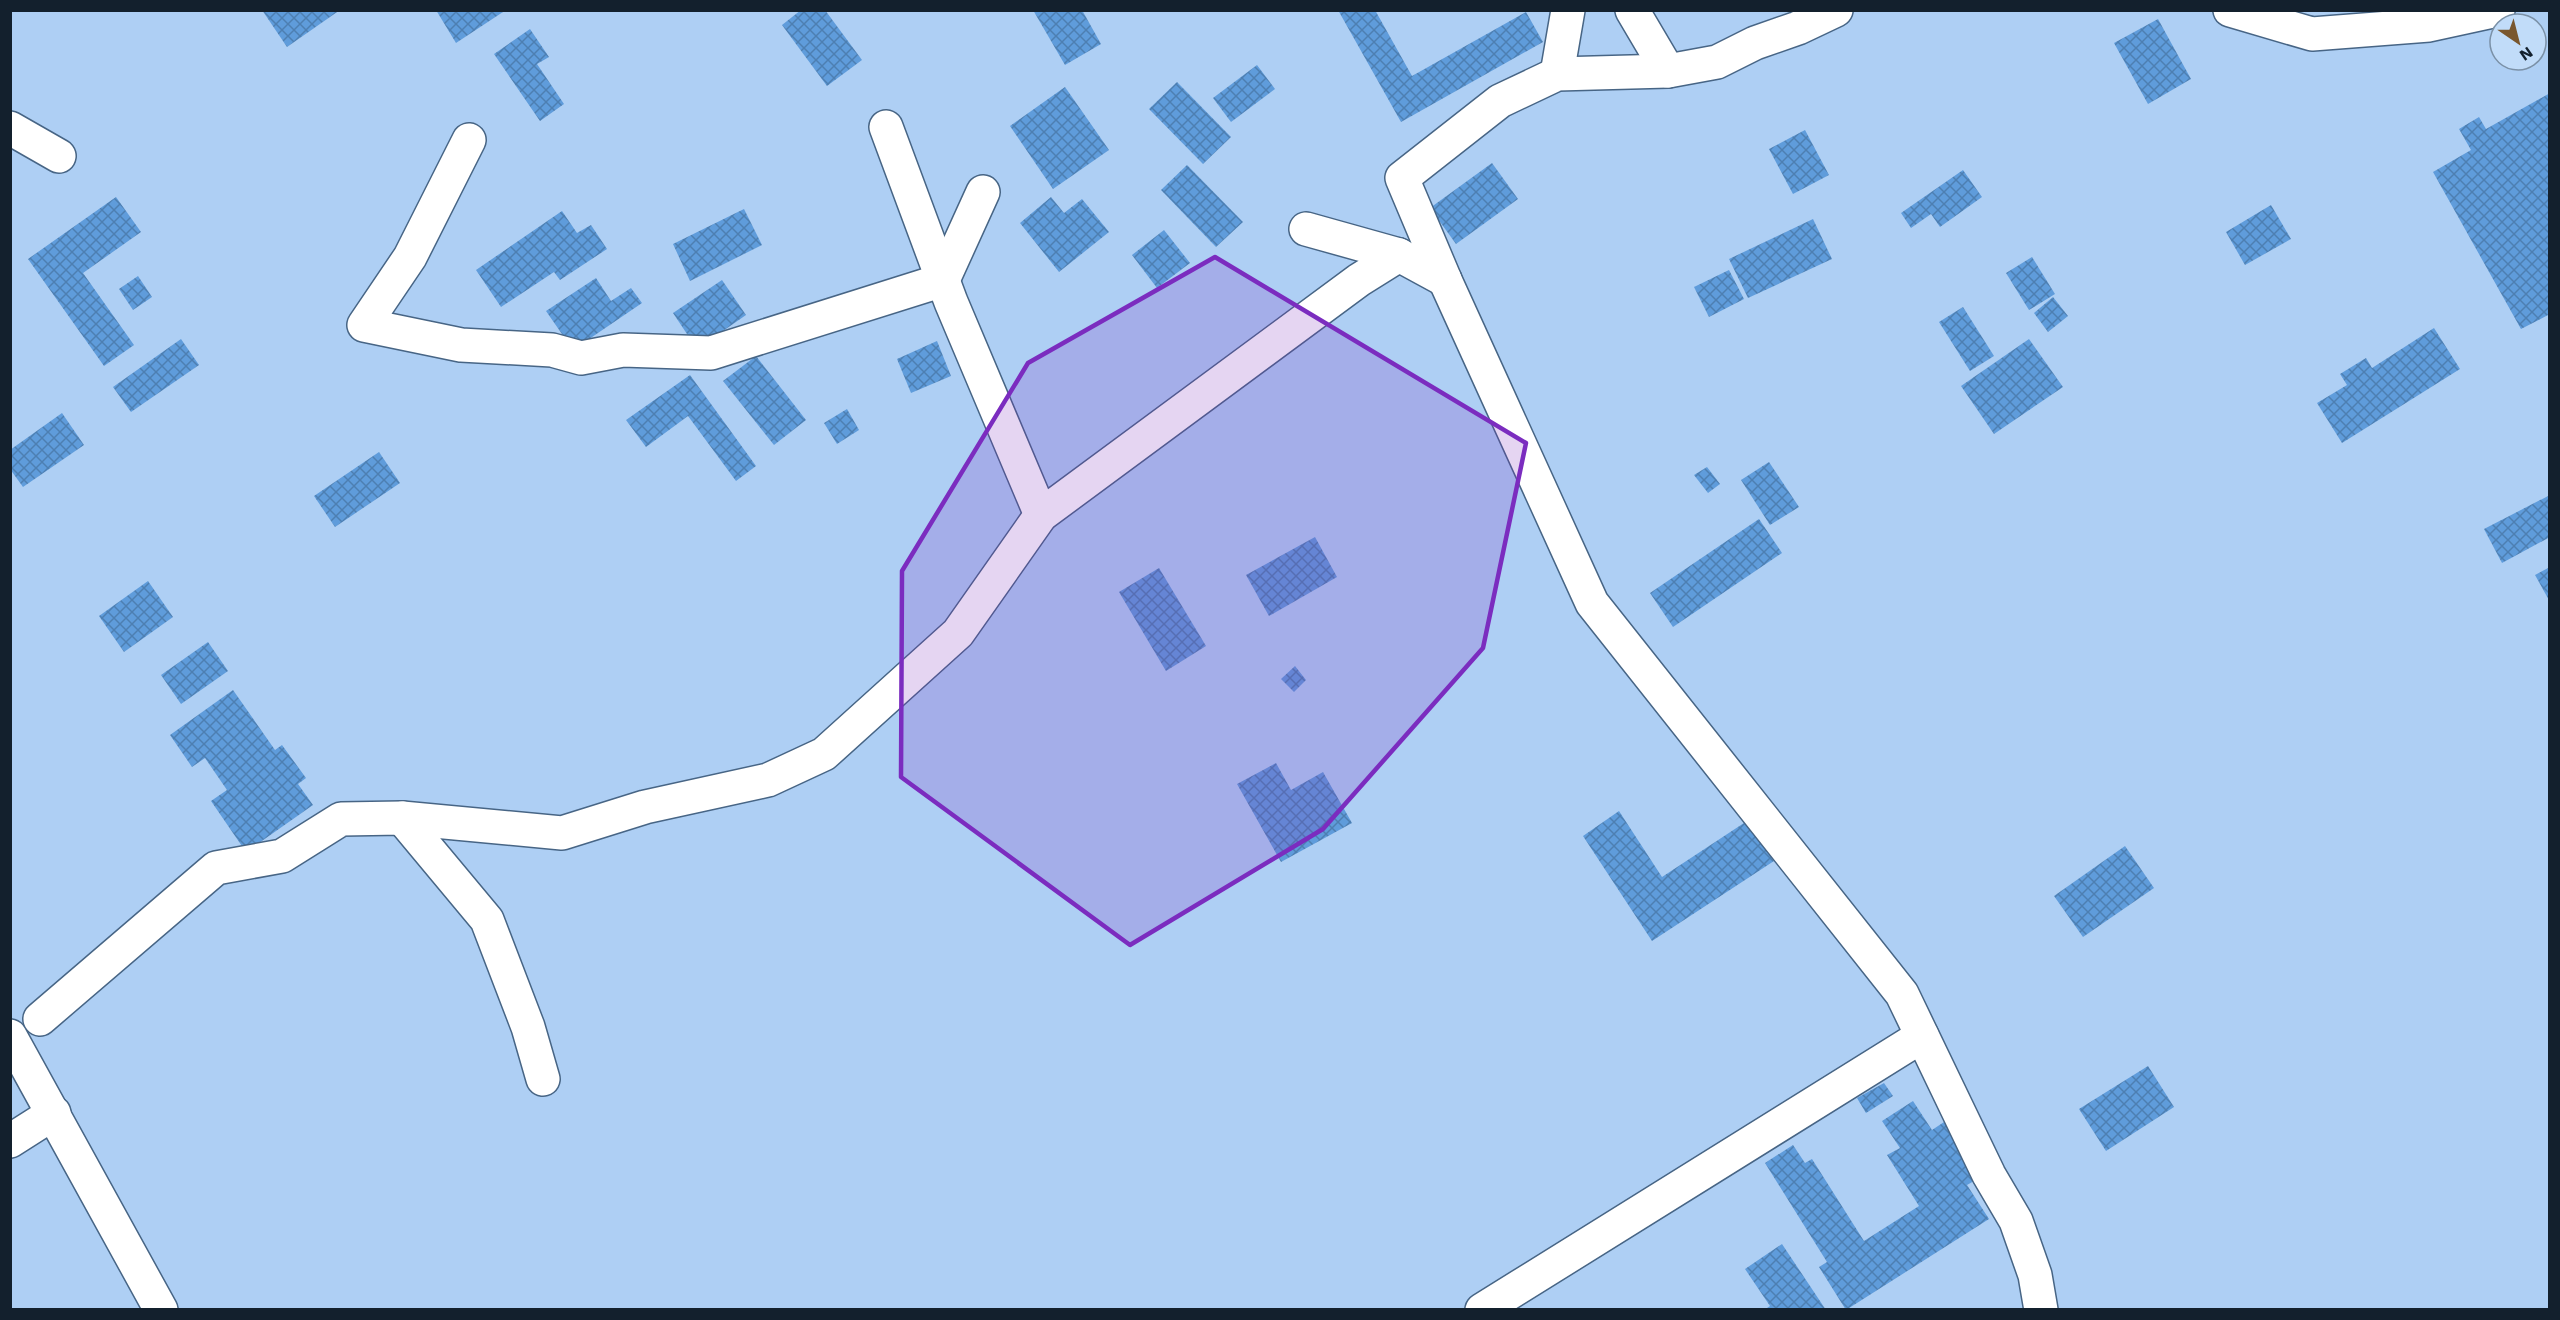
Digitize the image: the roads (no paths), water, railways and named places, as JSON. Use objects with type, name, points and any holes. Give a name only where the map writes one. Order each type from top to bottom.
[{"type":"street","points":[[1557,74],[1568,10]]},
{"type":"street","points":[[1632,10],[1668,70]]},
{"type":"street","points":[[1836,10],[1798,28],[1755,43],[1717,62],[1668,70],[1557,74],[1500,101],[1402,178],[1445,280],[1592,603],[1902,994],[1989,1175],[2016,1221],[2035,1275],[2041,1310]]},
{"type":"street","points":[[2230,10],[2312,34],[2429,26],[2498,10]]},
{"type":"street","points":[[886,127],[943,280],[1041,515]]},
{"type":"street","points":[[10,128],[59,156]]},
{"type":"street","points":[[469,140],[410,257],[364,325],[461,345],[552,350],[581,358],[623,350],[711,353],[943,280],[983,192]]},
{"type":"street","points":[[1306,229],[1399,255],[1445,280]]},
{"type":"street","points":[[40,1019],[216,868],[282,856],[341,819],[402,818],[562,833],[645,807],[768,780],[824,754],[958,633],[1041,515],[1350,286],[1399,255]]},
{"type":"street","points":[[402,818],[487,920],[528,1027],[543,1079]]},
{"type":"street","points":[[10,1036],[161,1310]]},
{"type":"street","points":[[1482,1310],[1922,1036]]},
{"type":"street","points":[[10,1141],[54,1113]]}]
